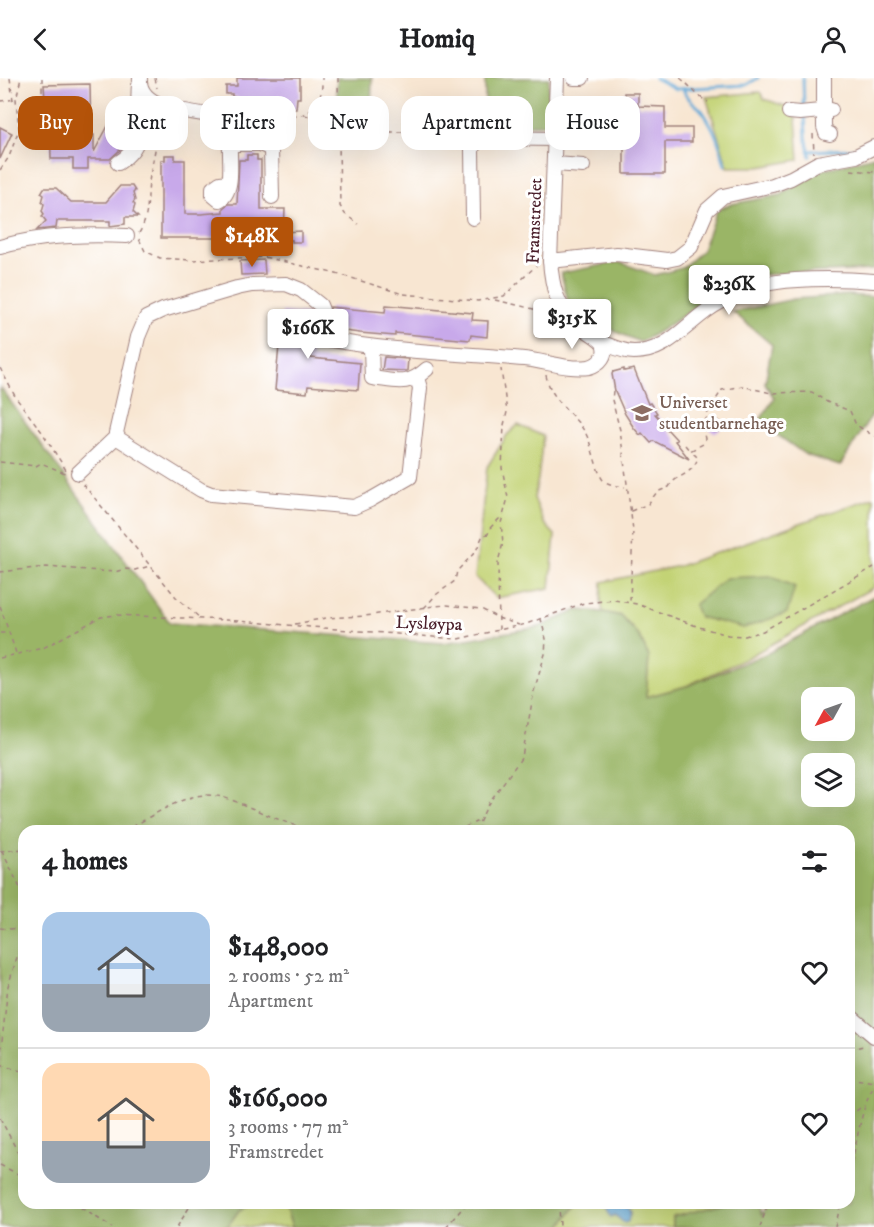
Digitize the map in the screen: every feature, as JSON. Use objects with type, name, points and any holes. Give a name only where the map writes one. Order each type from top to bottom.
[{"type":"street","name":"Framstredet","points":[[556,96],[557,78]]},
{"type":"street","points":[[574,78],[582,78]]},
{"type":"street","points":[[824,78],[829,110],[824,127],[826,133],[830,134]]},
{"type":"street","points":[[139,81],[145,94],[153,96]]},
{"type":"street","points":[[118,163],[134,148],[140,134],[141,115],[137,99],[139,81]]},
{"type":"street","points":[[799,113],[829,110]]},
{"type":"street","points":[[550,261],[617,254],[667,260],[677,258],[691,247],[707,210],[723,196],[773,184],[791,178],[818,163],[856,156],[874,147]]},
{"type":"street","points":[[229,182],[230,150]]},
{"type":"street","points":[[271,150],[273,197]]},
{"type":"street","points":[[472,150],[473,218]]},
{"type":"street","name":"Framstredet","points":[[555,150],[550,261],[552,284],[563,309],[577,324],[603,344],[631,352],[656,347],[673,338],[706,311],[725,300],[767,284],[815,280],[874,281]]},
{"type":"street","points":[[555,165],[583,166]]},
{"type":"street","points":[[0,247],[51,237],[127,236]]},
{"type":"street","points":[[79,477],[117,436],[142,324],[148,316],[242,286],[286,284],[301,290],[320,305],[322,338],[371,348],[500,357],[576,367],[591,366],[603,358],[605,348],[603,344]]},
{"type":"street","points":[[117,436],[201,490],[211,494],[354,507],[410,477],[422,373],[410,382],[372,378],[371,348]]},
{"type":"street","points":[[855,1023],[869,1041]]},
{"type":"path","points":[[10,78],[13,100]]},
{"type":"path","points":[[0,170],[9,158],[19,129],[16,99],[21,78]]},
{"type":"path","points":[[42,78],[42,91]]},
{"type":"path","points":[[155,78],[157,96]]},
{"type":"path","points":[[303,115],[317,103],[322,89],[322,78]]},
{"type":"path","points":[[338,78],[338,96]]},
{"type":"path","points":[[680,78],[690,85],[692,91],[708,102]]},
{"type":"path","points":[[0,101],[16,99]]},
{"type":"path","points":[[296,117],[308,116]]},
{"type":"path","points":[[813,147],[814,154]]},
{"type":"path","points":[[155,150],[144,225],[137,236],[142,246],[150,254],[169,260],[264,257],[345,276],[403,294],[478,301],[494,299],[507,294],[538,264],[550,261]]},
{"type":"path","points":[[339,150],[340,206],[345,214],[358,224]]},
{"type":"path","points":[[494,299],[555,315]]},
{"type":"path","points":[[499,631],[498,562],[503,543],[502,516],[508,493],[502,468],[504,425],[507,412],[500,357]]},
{"type":"path","points":[[544,362],[548,384],[561,405],[584,431],[603,479],[626,488]]},
{"type":"path","points":[[0,368],[16,398],[42,432],[64,469],[70,474],[41,464],[36,466],[0,462]]},
{"type":"path","points":[[690,451],[703,444],[705,439],[703,429],[708,412],[722,390],[740,386],[768,392],[808,391],[816,393],[826,402],[850,411],[856,425],[874,436]]},
{"type":"path","points":[[613,391],[612,400],[620,430],[633,530],[630,602]]},
{"type":"path","points":[[631,511],[648,504],[657,492],[669,487],[672,481],[690,473],[698,459],[685,445]]},
{"type":"path","points":[[79,477],[176,597],[200,619]]},
{"type":"path","points":[[423,609],[437,594],[455,581],[458,571],[477,552],[483,536],[488,534],[490,528],[502,516]]},
{"type":"path","points":[[0,572],[46,567],[115,572],[151,566]]},
{"type":"path","name":"Lysløypa","points":[[0,658],[44,648],[100,617],[131,615],[200,619],[458,639],[520,625],[584,603],[614,600],[630,602],[711,631],[745,636],[763,631],[874,567]]},
{"type":"path","points":[[0,606],[16,654]]},
{"type":"path","points":[[291,625],[326,618],[365,616],[434,606],[474,607],[520,625]]},
{"type":"path","points":[[480,825],[488,804],[522,757],[534,691],[545,654],[546,639],[541,618]]},
{"type":"path","points":[[0,633],[10,633]]},
{"type":"path","points":[[135,825],[166,807],[187,798],[206,794],[233,799],[296,825]]},
{"type":"path","points":[[470,825],[481,820]]},
{"type":"path","points":[[18,850],[1,851],[18,884]]},
{"type":"path","points":[[0,928],[18,927]]},
{"type":"path","points":[[0,1059],[4,1006],[18,954]]},
{"type":"path","points":[[0,1065],[18,1070]]},
{"type":"path","points":[[855,1079],[874,1084],[864,1105],[855,1149]]},
{"type":"path","points":[[855,1112],[864,1105]]},
{"type":"path","points":[[0,1118],[18,1152]]},
{"type":"path","points":[[0,1165],[18,1174]]},
{"type":"path","points":[[83,1209],[112,1227]]},
{"type":"path","points":[[177,1227],[188,1209]]},
{"type":"path","points":[[446,1227],[462,1209]]},
{"type":"path","points":[[560,1209],[561,1227]]},
{"type":"path","points":[[760,1227],[766,1209]]},
{"type":"path","points":[[835,1227],[840,1209]]},
{"type":"green space","points":[[337,78],[372,78],[371,96],[337,96]]},
{"type":"green space","points":[[485,78],[549,78],[548,96],[545,96],[545,124],[533,124],[533,96],[485,96]]},
{"type":"green space","points":[[760,92],[764,99],[788,107],[796,118],[799,160],[759,167],[728,167],[706,97]]},
{"type":"green space","points":[[874,156],[874,270],[754,275],[640,342],[570,309],[561,273],[619,262],[655,275],[682,268],[702,250],[717,210],[731,204],[781,195],[815,172]]},
{"type":"green space","points":[[849,295],[874,297],[874,412],[840,466],[806,455],[759,422],[774,398],[765,383],[772,345],[733,312],[794,299]]},
{"type":"green space","points":[[0,387],[170,623],[443,643],[539,627],[578,610],[603,612],[621,616],[639,636],[649,657],[646,697],[687,686],[770,652],[874,596],[874,1227],[673,1227],[673,1217],[704,1209],[760,1209],[762,1216],[764,1209],[855,1209],[855,825],[18,825],[18,1209],[241,1209],[227,1227],[0,1227]]},
{"type":"green space","points":[[518,425],[543,436],[534,498],[544,523],[555,535],[550,588],[496,598],[475,577],[487,467],[507,435]]},
{"type":"green space","points":[[874,497],[874,587],[745,659],[686,686],[646,697],[649,657],[639,636],[621,616],[603,612],[602,582],[679,566]]},
{"type":"green space","points":[[770,576],[795,587],[787,613],[744,628],[699,617],[694,605],[726,578]]},
{"type":"green space","points":[[286,1209],[292,1227],[227,1227],[239,1210]]},
{"type":"green space","points":[[286,1209],[574,1209],[560,1227],[292,1227]]},
{"type":"green space","points":[[574,1209],[609,1209],[623,1221],[630,1216],[628,1209],[704,1209],[673,1217],[673,1227],[560,1227]]},
{"type":"water","points":[[628,1209],[628,1222],[624,1223],[615,1215],[611,1217],[607,1210]]},
{"type":"building","points":[[237,78],[300,78],[300,98],[297,98],[296,109],[296,96],[232,96],[232,94],[226,94],[226,86],[237,86]]},
{"type":"building","points":[[90,84],[90,96],[45,96],[44,85]]},
{"type":"building","points":[[624,93],[638,93],[638,96],[624,96]]},
{"type":"building","points":[[640,106],[665,107],[665,128],[692,128],[692,142],[665,142],[665,174],[624,174],[624,150],[640,150]]},
{"type":"building","points":[[0,127],[12,133],[0,159]]},
{"type":"building","points":[[105,132],[105,150],[120,150],[110,159],[88,159],[88,169],[73,169],[73,159],[51,159],[51,150],[93,150],[93,135],[94,152]]},
{"type":"building","points":[[165,155],[175,155],[175,160],[185,160],[185,214],[201,214],[223,212],[223,208],[228,204],[237,204],[239,160],[247,160],[247,155],[257,155],[257,160],[261,160],[261,209],[285,209],[284,232],[301,231],[301,242],[274,239],[274,237],[234,240],[228,238],[161,238],[161,160],[165,160]]},
{"type":"building","points":[[120,186],[132,186],[135,191],[133,193],[135,205],[133,212],[138,217],[125,217],[125,224],[110,226],[110,221],[57,221],[56,228],[37,230],[46,221],[42,216],[44,214],[42,202],[44,195],[41,193],[44,188],[56,188],[71,202],[106,202]]},
{"type":"building","points":[[264,260],[265,274],[241,275],[240,261]]},
{"type":"building","points":[[386,305],[473,313],[472,320],[488,321],[487,337],[471,335],[470,340],[395,333],[395,336],[329,329],[330,307],[385,312]]},
{"type":"building","points":[[282,312],[313,315],[311,334],[314,341],[312,340],[311,358],[360,363],[358,390],[308,386],[307,393],[275,390]]},
{"type":"building","points":[[384,357],[408,359],[407,371],[382,370]]},
{"type":"building","points":[[624,369],[624,371],[634,369],[648,404],[650,403],[657,413],[655,414],[668,428],[689,459],[654,441],[651,443],[634,428],[615,391],[612,374]]},
{"type":"building","points":[[717,420],[720,421],[720,431],[713,432],[710,431],[709,424],[710,421]]},
{"type":"waterway","points":[[655,78],[676,89],[746,85],[758,78]]},
{"type":"waterway","points":[[803,78],[804,109]]},
{"type":"waterway","points":[[686,88],[685,94],[703,112],[711,125],[725,165]]},
{"type":"waterway","points":[[805,116],[810,156]]},
{"type":"waterway","points":[[809,151],[855,149]]},
{"type":"place","name":"Universet studentbarnehage","points":[[642,413]]}]
